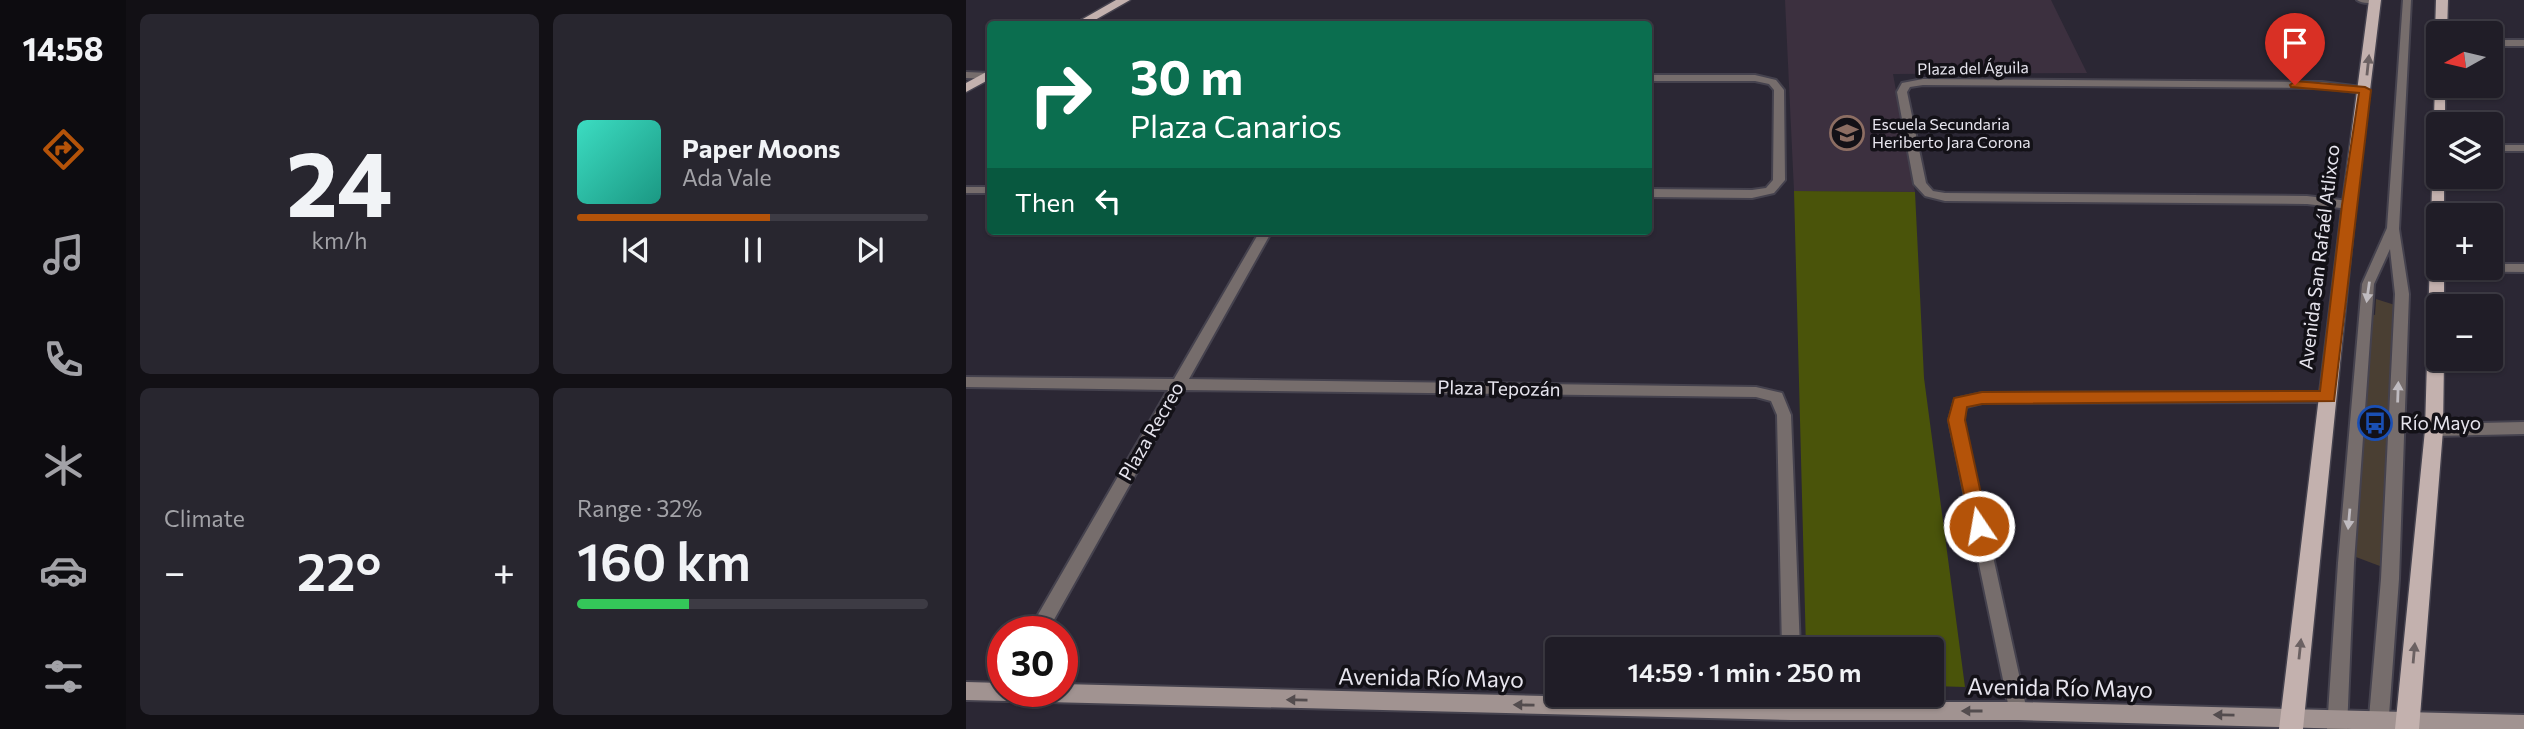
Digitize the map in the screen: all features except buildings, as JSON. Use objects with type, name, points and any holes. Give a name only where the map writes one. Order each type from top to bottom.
[{"type":"main road","points":[[1086,21],[1124,0]]},
{"type":"main road","name":"Avenida San Rafaél Atlixco","points":[[2292,723],[2349,205],[2375,0]]},
{"type":"main road","points":[[2441,21],[2442,0]]},
{"type":"main road","points":[[966,88],[987,77]]},
{"type":"main road","points":[[2407,725],[2434,430],[2435,280]]},
{"type":"street","points":[[2361,0],[2375,0]]},
{"type":"street","points":[[2379,724],[2390,579],[2402,294],[2393,229],[2407,0]]},
{"type":"street","points":[[2503,43],[2524,43]]},
{"type":"street","points":[[966,75],[987,76]]},
{"type":"street","points":[[1652,78],[1755,78],[1772,82],[1779,90],[1779,180],[1770,191],[1752,194],[1652,193]]},
{"type":"street","name":"Plaza del Águila","points":[[2349,205],[2307,200],[1945,197],[1929,194],[1920,184],[1902,92],[1906,85],[1923,82],[2322,85],[2365,90]]},
{"type":"street","points":[[2503,148],[2524,148]]},
{"type":"street","points":[[966,190],[987,190]]},
{"type":"street","points":[[2337,724],[2346,563],[2368,284],[2393,229]]},
{"type":"street","name":"Plaza Recreo","points":[[1046,616],[1264,235]]},
{"type":"street","points":[[2503,268],[2524,268]]},
{"type":"street","name":"Plaza Tepozán","points":[[966,382],[1756,392],[1777,397],[1784,415],[1791,637]]},
{"type":"street","points":[[2018,711],[1956,420],[1960,403],[1982,398],[2328,397]]},
{"type":"street","points":[[2434,430],[2524,428]]},
{"type":"street","name":"Avenida Río Mayo","points":[[966,691],[987,692]]},
{"type":"street","name":"Avenida Río Mayo","points":[[1078,693],[1545,700]]},
{"type":"street","name":"Avenida Río Mayo","points":[[1905,707],[2292,723],[2524,724]]},
{"type":"shaded area","name":"Escuela Secundaria Heriberto Jara Corona","points":[[1785,0],[2051,0],[2087,73],[1893,74],[1915,192],[1794,191]]},
{"type":"green space","points":[[1794,191],[1915,192],[1924,378],[1965,687],[1944,686],[1944,637],[1806,637]]},
{"type":"place","name":"Escuela Secundaria Heriberto Jara Corona","points":[[1847,133]]},
{"type":"place","name":"Río Mayo","points":[[2375,423]]},
{"type":"route","points":[[1979,526],[1956,420],[1960,403],[1982,398],[2328,397],[2349,205],[2365,90],[2295,85]]}]
